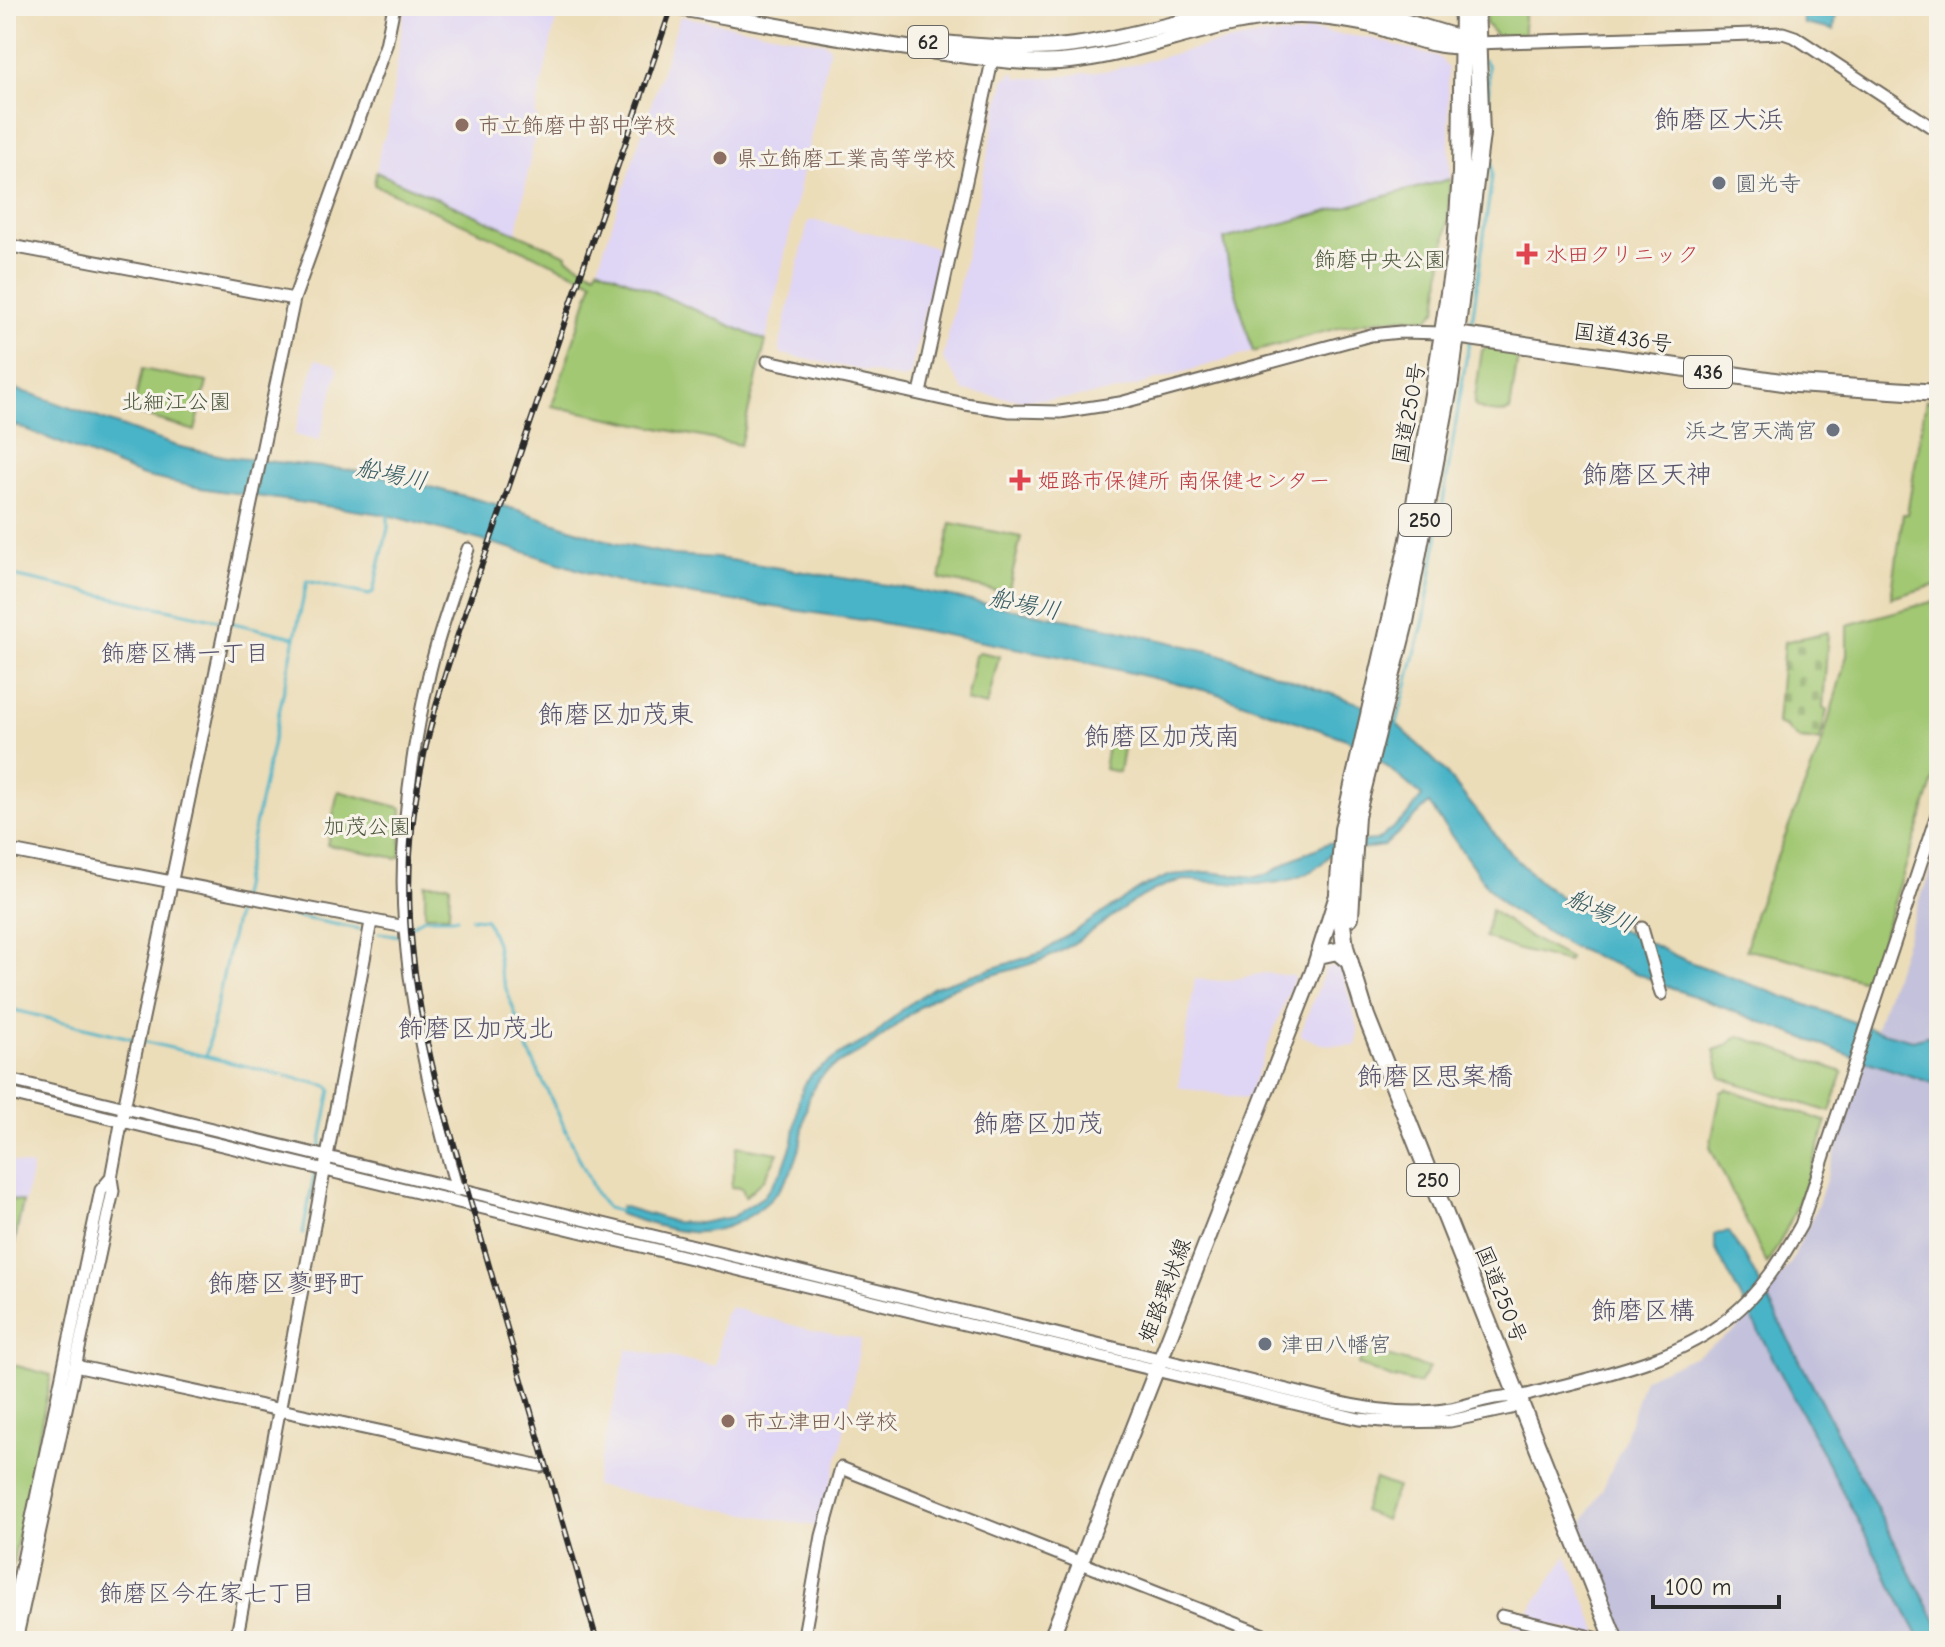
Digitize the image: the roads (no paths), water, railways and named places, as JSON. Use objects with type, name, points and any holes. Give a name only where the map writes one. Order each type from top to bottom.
[{"type":"highway","name":"国道250号","points":[[1463,6],[1468,43]]},
{"type":"highway","name":"国道250号","points":[[1350,962],[1344,893],[1349,828],[1377,701],[1405,622],[1461,335],[1456,246],[1468,43],[1476,6]]},
{"type":"highway","name":"国道436号","points":[[1461,335],[1796,384],[1939,393]]},
{"type":"highway","name":"国道250号","points":[[1344,893],[1340,912],[1345,947],[1366,1016],[1615,1641]]},
{"type":"highway","points":[[1319,955],[1337,951],[1350,962]]},
{"type":"main road","name":"62","points":[[669,6],[861,41],[895,39],[1065,61],[1107,55],[1249,18],[1288,16],[1357,22],[1447,46],[1468,43]]},
{"type":"main road","name":"62","points":[[994,53],[1076,45],[1263,6]]},
{"type":"main road","points":[[1332,6],[1367,10],[1468,43]]},
{"type":"main road","name":"姫路環状線","points":[[1050,1641],[1344,893]]},
{"type":"main road","name":"姫路環状線","points":[[1319,955],[1340,912]]},
{"type":"street","points":[[16,1641],[113,1191],[111,1178],[124,1108],[294,299],[386,45],[394,6]]},
{"type":"street","points":[[1468,43],[1783,33],[1795,37],[1939,132]]},
{"type":"street","points":[[920,393],[994,53]]},
{"type":"street","points":[[6,245],[294,299]]},
{"type":"street","points":[[768,361],[1010,411],[1060,412],[1090,409],[1371,335],[1400,332],[1461,335]]},
{"type":"street","points":[[457,1190],[433,1104],[418,1030],[405,927],[405,864],[413,766],[430,669],[468,549]]},
{"type":"street","points":[[6,1079],[1158,1365],[1329,1413],[1394,1422],[1450,1421],[1511,1408],[1520,1397],[1650,1360],[1697,1339],[1730,1317],[1757,1290],[1781,1259],[1801,1225],[1939,808]]},
{"type":"street","points":[[6,850],[405,927]]},
{"type":"street","points":[[236,1641],[371,922]]},
{"type":"street","points":[[1642,928],[1661,994]]},
{"type":"street","points":[[6,1093],[325,1171],[1158,1365]]},
{"type":"street","points":[[6,1641],[101,1190],[111,1178]]},
{"type":"street","points":[[75,1366],[541,1466]]},
{"type":"street","points":[[803,1641],[822,1536],[841,1468],[1279,1641]]},
{"type":"street","points":[[1502,1616],[1608,1641]]},
{"type":"water","points":[[1801,6],[1837,6],[1834,30],[1804,24]]},
{"type":"water","points":[[6,387],[176,446],[228,457],[350,470],[399,479],[518,510],[614,543],[673,555],[717,558],[905,588],[1110,628],[1216,653],[1360,704],[1395,722],[1442,768],[1511,854],[1539,881],[1579,910],[1687,961],[1875,1030],[1913,1040],[1939,1032],[1939,1085],[1865,1061],[1570,946],[1507,908],[1486,885],[1429,804],[1384,846],[1331,853],[1317,867],[1283,881],[1243,884],[1184,880],[1167,885],[1135,901],[1059,952],[938,995],[866,1048],[830,1069],[817,1082],[808,1102],[800,1146],[790,1173],[769,1200],[740,1221],[724,1228],[690,1232],[619,1214],[621,1206],[675,1222],[700,1223],[732,1217],[764,1196],[783,1169],[793,1141],[799,1098],[812,1074],[874,1036],[901,1010],[934,987],[1041,953],[1141,888],[1171,875],[1207,872],[1255,877],[1268,874],[1329,843],[1378,840],[1409,814],[1422,796],[1379,760],[1346,739],[1216,693],[1068,658],[882,623],[646,588],[388,515],[200,488],[143,476],[6,424]]},
{"type":"water","points":[[1728,1232],[1745,1256],[1939,1627],[1939,1641],[1921,1641],[1715,1248],[1715,1234]]},
{"type":"waterway","points":[[1450,6],[1456,16]]},
{"type":"waterway","points":[[1471,329],[1492,177],[1488,66],[1484,60]]},
{"type":"waterway","points":[[1396,726],[1424,620],[1469,341]]},
{"type":"waterway","points":[[206,1056],[307,581],[369,595],[373,592],[388,528],[388,514]]},
{"type":"waterway","points":[[18,577],[222,621]]},
{"type":"waterway","points":[[229,622],[294,637]]},
{"type":"waterway","points":[[237,905],[359,929]]},
{"type":"waterway","points":[[410,927],[424,918],[457,918]]},
{"type":"waterway","points":[[471,918],[486,919],[496,943],[500,972],[529,1052],[596,1194],[607,1208],[623,1212]]},
{"type":"waterway","points":[[379,933],[402,936]]},
{"type":"waterway","points":[[6,1008],[328,1086],[331,1090],[319,1151]]},
{"type":"waterway","points":[[303,1233],[315,1170]]},
{"type":"railway","points":[[597,1641],[437,1085],[413,958],[410,862],[418,785],[451,655],[672,6]]},
{"type":"place","name":"市立飾磨中部中学校","points":[[462,125]]},
{"type":"place","name":"県立飾磨工業高等学校","points":[[720,158]]},
{"type":"place","name":"圓光寺","points":[[1719,183]]},
{"type":"place","name":"水田クリニック","points":[[1527,254]]},
{"type":"place","name":"浜之宮天満宮","points":[[1833,430]]},
{"type":"place","name":"姫路市保健所 南保健センター","points":[[1020,480]]},
{"type":"place","name":"津田八幡宮","points":[[1265,1344]]},
{"type":"place","name":"市立津田小学校","points":[[728,1421]]},
{"type":"district","name":"飾磨区大浜","points":[[1719,119]]},
{"type":"district","name":"飾磨区天神","points":[[1647,474]]},
{"type":"district","name":"飾磨区構一丁目","points":[[185,653]]},
{"type":"district","name":"飾磨区加茂東","points":[[616,714]]},
{"type":"district","name":"飾磨区加茂南","points":[[1162,736]]},
{"type":"district","name":"飾磨区加茂北","points":[[476,1028]]},
{"type":"district","name":"飾磨区思案橋","points":[[1435,1076]]},
{"type":"district","name":"飾磨区加茂","points":[[1038,1123]]},
{"type":"district","name":"飾磨区蓼野町","points":[[286,1283]]},
{"type":"district","name":"飾磨区構","points":[[1643,1310]]},
{"type":"district","name":"飾磨区今在家七丁目","points":[[207,1593]]},
{"type":"park label","name":"飾磨中央公園","points":[[1380,259]]},
{"type":"park label","name":"北細江公園","points":[[176,401]]},
{"type":"park label","name":"加茂公園","points":[[367,826]]},
{"type":"water label","name":"船場川","points":[[392,474]]},
{"type":"water label","name":"船場川","points":[[1025,604]]},
{"type":"water label","name":"船場川","points":[[1601,911]]}]
